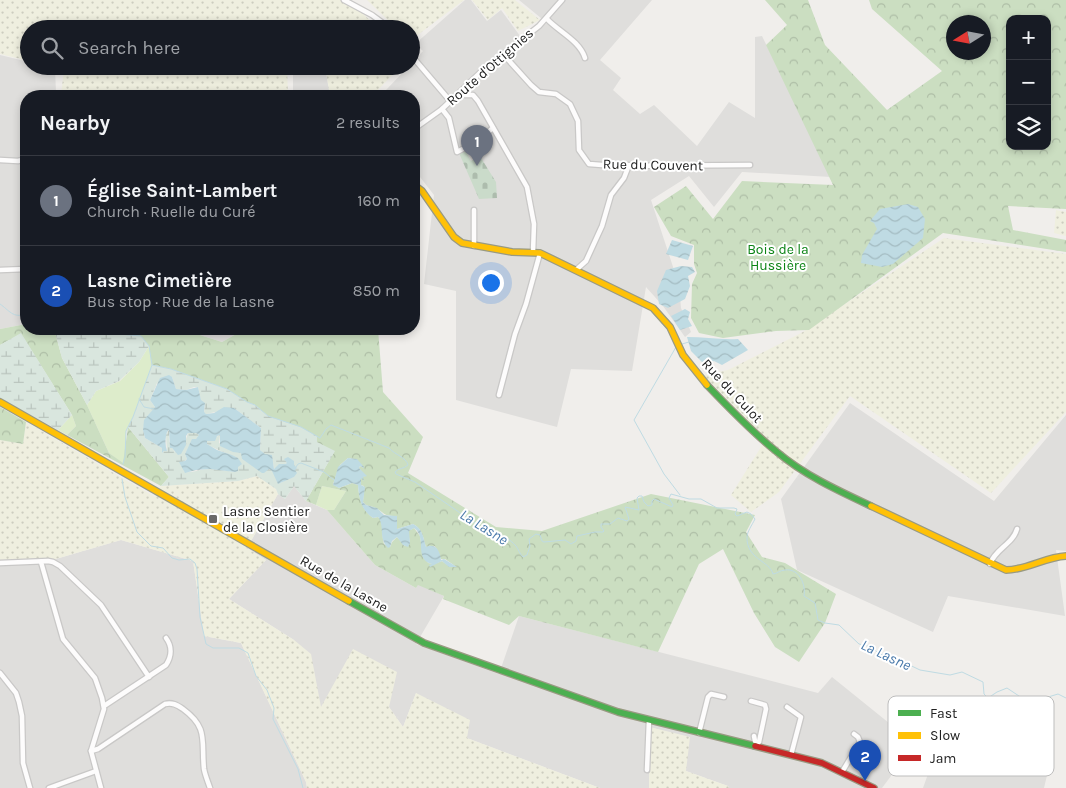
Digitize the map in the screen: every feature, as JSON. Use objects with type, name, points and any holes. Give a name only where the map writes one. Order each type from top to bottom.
[{"type":"street","points":[[344,0],[378,20]]},
{"type":"street","name":"Route d'Ottignies","points":[[420,125],[451,102],[503,54],[547,19],[562,0]]},
{"type":"street","points":[[547,19],[574,42],[585,58]]},
{"type":"street","name":"Rue du Couvent","points":[[503,54],[539,92],[556,94],[570,104],[578,121],[580,150],[589,164],[750,165]]},
{"type":"street","points":[[420,66],[451,102]]},
{"type":"street","points":[[467,86],[480,104],[528,187],[534,224],[533,252]]},
{"type":"street","points":[[458,95],[473,95]]},
{"type":"street","points":[[442,109],[449,118],[457,152],[476,142],[493,128]]},
{"type":"street","points":[[0,160],[20,160]]},
{"type":"street","points":[[576,270],[586,261],[602,226],[611,195],[624,178],[629,165]]},
{"type":"street","name":"Rue du Culot","points":[[420,190],[431,203],[454,238],[462,244],[512,252],[540,253],[640,300],[657,312],[670,328],[683,355],[699,376],[734,413],[778,453],[806,472],[863,502],[1006,570],[1024,569],[1049,558],[1066,556]]},
{"type":"street","points":[[474,210],[474,246]]},
{"type":"street","points":[[499,395],[514,334],[526,304],[540,253]]},
{"type":"street","points":[[0,270],[20,269]]},
{"type":"street","name":"Rue de la Lasne","points":[[0,402],[413,638],[560,693],[618,712],[822,763],[874,788]]},
{"type":"street","points":[[990,564],[995,555],[1014,537],[1018,529]]},
{"type":"street","points":[[0,563],[48,561],[56,564],[101,605],[149,677]]},
{"type":"street","points":[[41,562],[63,639],[95,678],[104,706],[91,752],[101,788]]},
{"type":"street","points":[[104,706],[160,670],[168,662],[171,649],[166,638]]},
{"type":"street","points":[[0,673],[16,693],[20,702],[22,716],[22,759],[30,788]]},
{"type":"street","points":[[699,733],[708,697],[712,694],[724,697]]},
{"type":"street","points":[[751,701],[764,705],[766,709],[759,742],[756,746]]},
{"type":"street","points":[[91,752],[165,704],[173,703],[191,715],[200,725],[204,747],[204,770],[210,788]]},
{"type":"street","points":[[787,707],[803,715],[792,755]]},
{"type":"street","points":[[647,770],[649,720]]},
{"type":"street","points":[[842,772],[860,742],[854,734]]},
{"type":"street","points":[[754,736],[756,746]]},
{"type":"street","points":[[48,788],[96,770]]},
{"type":"shaded area","points":[[465,0],[471,0],[487,21],[501,10],[523,40],[547,23],[519,0],[652,0],[600,60],[621,78],[613,90],[640,114],[654,105],[697,146],[729,102],[755,118],[755,37],[762,36],[831,177],[742,172],[714,207],[689,176],[651,200],[679,285],[681,308],[691,332],[685,337],[663,306],[646,287],[632,371],[571,369],[557,427],[456,400],[456,291],[424,284],[434,195],[420,177],[420,90],[386,90],[400,75],[420,75],[420,54],[423,51],[420,48],[420,40]]},
{"type":"shaded area","points":[[0,55],[20,60],[20,75],[55,75],[56,90],[20,90],[20,325],[0,329]]},
{"type":"shaded area","points":[[293,75],[326,75],[329,90],[293,90]]},
{"type":"shaded area","points":[[200,335],[234,335],[222,342]]},
{"type":"shaded area","points":[[850,403],[994,501],[1066,415],[1066,551],[1056,550],[1065,616],[948,596],[933,632],[797,570],[781,499]]},
{"type":"shaded area","points":[[294,486],[306,501],[327,510],[375,565],[416,588],[418,584],[444,596],[416,644],[499,674],[519,616],[818,693],[832,677],[888,722],[888,776],[891,776],[882,788],[729,788],[686,771],[650,728],[649,788],[600,788],[467,738],[416,693],[403,727],[389,707],[321,708],[294,640],[229,599],[266,560],[247,548],[278,494],[285,499]]},
{"type":"shaded area","points":[[121,540],[193,561],[204,636],[241,643],[306,782],[307,788],[0,788],[0,563],[42,563]]},
{"type":"shaded area","points":[[927,776],[1047,776],[1044,788],[923,788]]},
{"type":"green space","points":[[0,0],[344,0],[357,8],[370,20],[20,20],[20,59],[0,54]]},
{"type":"green space","points":[[367,0],[464,0],[420,33],[420,20],[388,20]]},
{"type":"green space","points":[[472,0],[515,0],[540,20],[518,31],[502,8],[488,20]]},
{"type":"green space","name":"Bois de la Hussière","points":[[765,0],[808,0],[825,45],[887,110],[942,71],[872,9],[869,0],[1066,0],[1066,209],[1008,206],[1013,230],[1066,240],[1066,252],[943,233],[809,330],[776,331],[723,338],[699,333],[691,318],[692,284],[697,273],[694,264],[694,245],[671,236],[654,207],[686,186],[713,219],[742,181],[833,185],[766,45],[787,25]]},
{"type":"green space","points":[[63,75],[287,75],[288,90],[62,90]]},
{"type":"green space","points":[[326,75],[392,75],[378,90],[329,90]]},
{"type":"green space","points":[[473,145],[496,182],[497,198],[479,199],[459,153],[465,150],[471,161],[474,159],[467,148]]},
{"type":"green space","points":[[1056,210],[1066,212],[1066,236],[1054,233]]},
{"type":"green space","points":[[944,238],[1066,254],[1066,412],[991,493],[850,396],[779,492],[751,512],[731,495],[766,439],[703,375],[728,370],[803,332]]},
{"type":"green space","points":[[20,325],[20,335],[0,345],[0,329]]},
{"type":"green space","points":[[20,334],[22,335],[72,415],[58,430],[0,398],[0,345]]},
{"type":"green space","points":[[22,335],[56,335],[62,358],[87,405],[109,453],[123,463],[128,427],[169,477],[161,486],[67,435],[76,426],[72,415]]},
{"type":"green space","points":[[56,335],[141,336],[149,346],[139,362],[119,381],[96,391],[87,405],[62,358]]},
{"type":"green space","points":[[130,335],[200,335],[222,342],[234,335],[378,335],[383,392],[423,437],[408,473],[496,527],[542,531],[651,494],[755,515],[746,532],[762,557],[785,563],[836,594],[825,623],[799,662],[775,647],[754,613],[723,549],[699,564],[658,652],[519,616],[509,625],[443,599],[444,596],[418,585],[416,588],[375,565],[327,510],[334,510],[346,491],[322,486],[316,505],[306,501],[334,452],[268,416],[255,405],[227,389],[171,369],[152,365],[149,346],[141,336]],"holes":[[[348,458],[355,459],[364,468],[360,466],[359,468],[365,476],[360,477],[361,485],[364,486],[364,504],[378,509],[386,515],[395,516],[397,529],[413,524],[419,528],[426,547],[435,546],[441,559],[445,559],[455,566],[442,561],[434,564],[428,563],[420,536],[414,528],[408,531],[410,543],[405,546],[397,537],[390,547],[384,544],[381,522],[378,517],[373,518],[369,515],[364,507],[360,499],[358,485],[352,483],[339,488],[333,484],[340,465]]]},
{"type":"green space","points":[[149,346],[152,365],[126,431],[123,464],[109,453],[87,405],[96,391],[120,381],[139,362]]},
{"type":"green space","points":[[152,365],[171,369],[227,389],[255,405],[268,416],[301,427],[317,436],[317,442],[335,451],[306,501],[294,486],[285,499],[278,494],[276,489],[257,476],[238,481],[161,486],[169,477],[128,427]],"holes":[[[172,377],[176,389],[186,390],[198,387],[201,401],[205,404],[204,413],[234,408],[261,428],[260,450],[273,462],[274,469],[287,463],[295,470],[294,477],[281,483],[273,471],[269,469],[261,471],[242,459],[242,453],[219,443],[220,435],[207,441],[207,444],[232,456],[239,462],[235,472],[209,469],[184,472],[183,462],[187,459],[185,454],[192,441],[198,438],[199,435],[188,433],[185,442],[175,452],[170,442],[170,431],[168,431],[166,435],[167,451],[162,453],[162,448],[145,438],[143,430],[145,420],[155,407],[150,400],[157,383]]]},
{"type":"green space","points":[[0,407],[26,422],[23,444],[0,440]]},
{"type":"green space","points":[[72,415],[76,426],[67,435],[58,430]]},
{"type":"green space","points":[[26,422],[155,497],[161,486],[238,481],[257,476],[276,489],[278,494],[247,548],[266,560],[229,599],[294,640],[311,654],[321,707],[353,649],[397,672],[389,707],[403,727],[416,693],[470,720],[467,738],[600,788],[307,788],[306,782],[241,643],[204,636],[193,561],[121,540],[42,563],[0,563],[0,440],[23,444]]},
{"type":"green space","points":[[322,486],[346,491],[334,510],[327,510],[316,505]]},
{"type":"green space","points":[[650,727],[690,737],[686,771],[729,788],[649,788]]},
{"type":"water","points":[[908,204],[918,207],[925,219],[923,238],[893,264],[882,267],[861,263],[862,255],[877,229],[874,223],[870,221],[880,209]]},
{"type":"water","points":[[672,240],[693,246],[688,260],[666,254]]},
{"type":"water","points":[[681,266],[692,267],[695,272],[688,276],[690,286],[685,299],[668,308],[659,304],[657,291],[666,270]]},
{"type":"water","points":[[685,309],[690,312],[688,319],[692,326],[680,330],[671,316]]},
{"type":"water","points":[[687,337],[738,339],[748,350],[722,365],[714,361],[704,364],[691,351]]},
{"type":"water","points":[[169,375],[172,377],[176,389],[186,390],[198,387],[201,400],[205,403],[204,412],[206,414],[214,413],[224,407],[234,408],[261,428],[260,450],[265,454],[272,455],[274,469],[279,464],[287,463],[284,459],[288,457],[294,461],[297,473],[294,477],[278,484],[272,471],[269,469],[262,473],[242,459],[241,453],[233,452],[220,446],[220,435],[217,436],[215,441],[207,441],[207,444],[238,458],[242,464],[238,467],[238,471],[210,469],[185,473],[179,462],[187,459],[185,454],[192,439],[196,439],[199,435],[188,433],[186,445],[181,454],[178,455],[170,448],[169,430],[166,440],[167,451],[162,453],[162,448],[145,438],[143,430],[144,420],[155,407],[150,400],[160,378]]},
{"type":"water","points":[[348,458],[357,459],[364,467],[360,466],[359,468],[367,476],[363,477],[364,481],[361,478],[361,485],[365,487],[363,502],[366,505],[377,508],[384,515],[397,516],[397,529],[413,524],[419,528],[426,547],[434,547],[440,553],[441,560],[444,559],[457,567],[449,567],[442,561],[430,567],[429,565],[432,564],[423,558],[420,537],[414,528],[409,531],[410,543],[408,547],[403,545],[397,537],[388,548],[383,540],[380,520],[378,517],[373,518],[369,515],[363,507],[358,485],[352,483],[339,488],[333,485],[338,467]]},
{"type":"waterway","name":"La Lasne","points":[[0,304],[14,315],[20,315]]},
{"type":"waterway","name":"La Lasne","points":[[130,335],[141,336],[149,346],[152,365],[171,369],[227,389],[255,405],[268,416],[301,427],[320,438],[331,425],[389,448],[405,460],[408,465],[396,471],[396,474],[415,482],[491,534],[498,534],[508,539],[516,546],[523,557],[527,555],[530,546],[529,539],[536,534],[540,535],[544,542],[565,540],[571,544],[576,541],[577,536],[603,532],[601,524],[610,524],[618,518],[627,521],[629,519],[625,507],[639,510],[637,498],[639,496],[642,496],[648,506],[652,505],[654,499],[672,507],[673,505],[669,498],[671,494],[689,499],[701,499],[717,508],[734,508],[737,509],[735,514],[737,516],[747,512],[755,519],[747,537],[750,550],[768,566],[773,574],[785,570],[798,574],[803,582],[804,596],[815,603],[818,620],[839,625],[859,644],[872,647],[879,654],[895,658],[920,670],[950,675],[962,672],[983,682],[984,694],[986,696]]},
{"type":"waterway","points":[[682,344],[689,342]]},
{"type":"waterway","points":[[676,347],[634,420],[664,474],[680,495]]},
{"type":"waterway","points":[[123,464],[126,431],[152,365]]},
{"type":"waterway","points":[[139,399],[144,407],[154,409]]},
{"type":"waterway","points":[[296,467],[301,463],[324,472],[334,480]]},
{"type":"waterway","points":[[122,479],[125,497],[137,532],[151,546],[163,548],[172,558],[179,560],[190,559],[195,563],[200,617],[206,644],[213,648],[239,648],[248,653],[256,676],[267,690],[274,708],[273,719],[298,769],[303,788]]},
{"type":"waterway","name":"La Lasne","points":[[991,696],[1007,688],[1019,696]]},
{"type":"waterway","name":"La Lasne","points":[[1051,696],[1058,694],[1066,698]]},
{"type":"traffic: fast","points":[[707,385],[750,428],[787,460],[822,482],[871,506]]},
{"type":"traffic: fast","points":[[349,601],[424,643],[618,712],[755,746]]},
{"type":"traffic: slow","points":[[420,190],[454,237],[462,243],[512,252],[540,253],[653,308],[670,327],[683,355],[707,385]]},
{"type":"traffic: slow","points":[[0,402],[349,601]]},
{"type":"traffic: slow","points":[[871,506],[1006,570],[1066,556]]},
{"type":"traffic: jam","points":[[755,746],[822,763],[874,788]]},
{"type":"place","name":"Église Saint-Lambert","points":[[477,166]]},
{"type":"place","name":"Lasne Sentier de la Closière","points":[[213,519]]},
{"type":"place","name":"Lasne Cimetière","points":[[865,781]]}]
